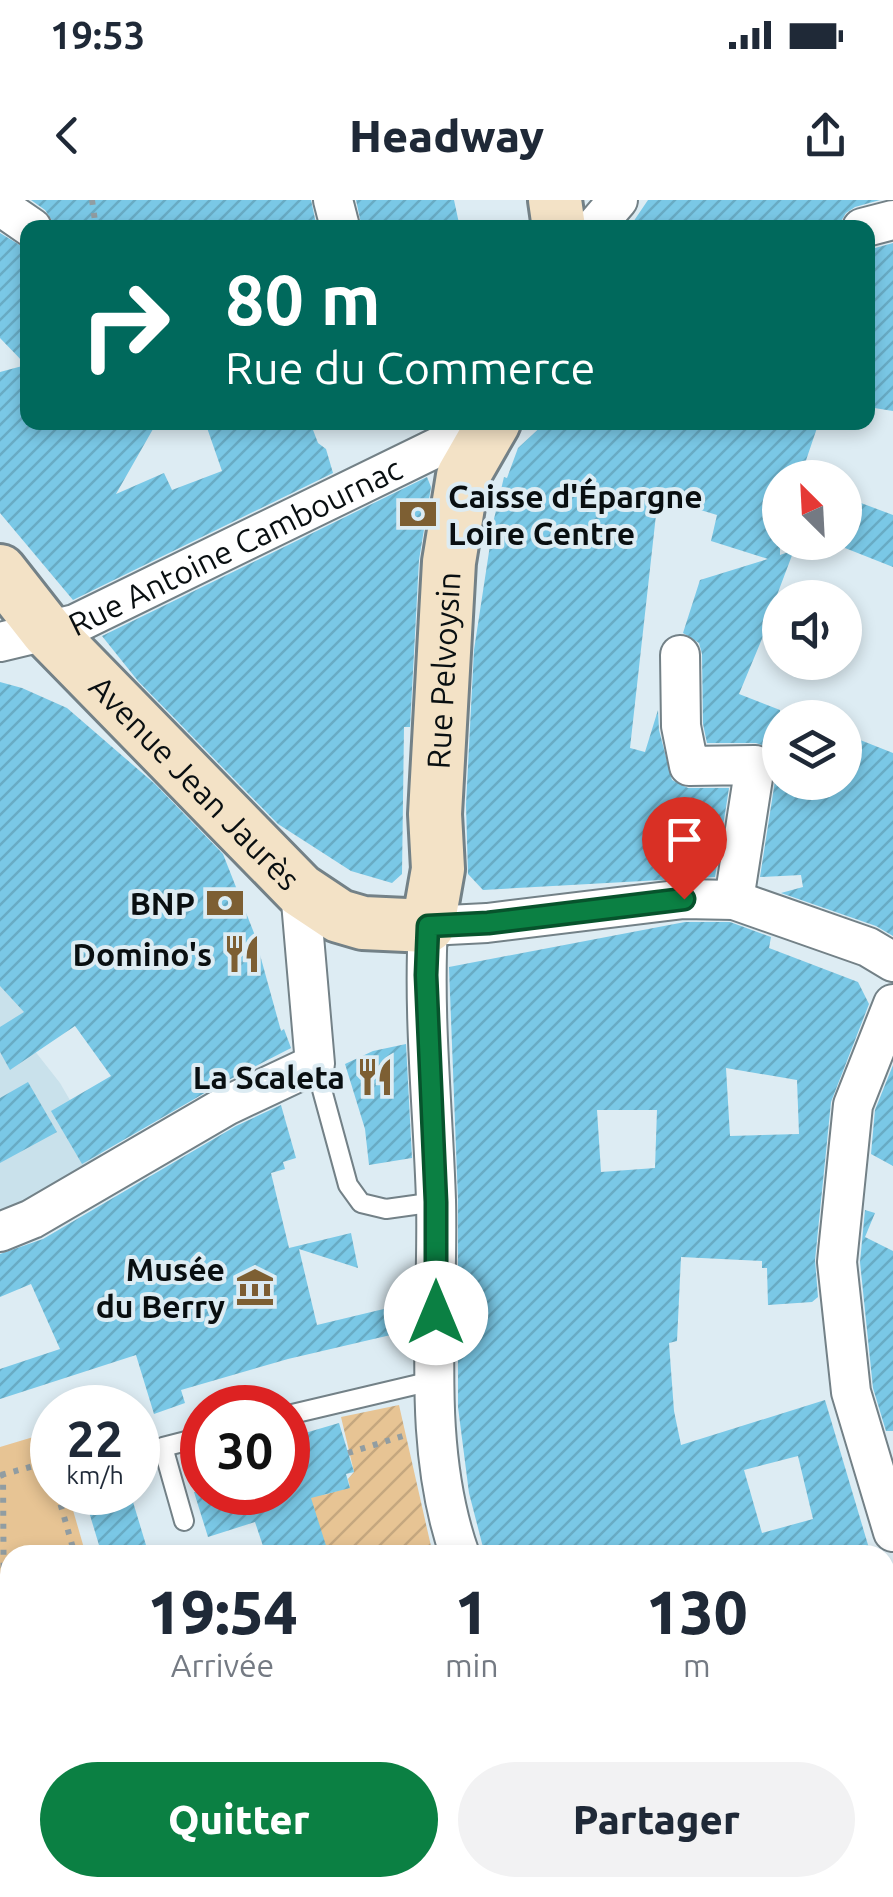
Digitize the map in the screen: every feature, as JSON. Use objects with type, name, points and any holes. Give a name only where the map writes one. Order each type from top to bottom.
[{"type":"street","points":[[601,220],[618,200]]},
{"type":"street","name":"Rue Antoine Cambournac","points":[[24,637],[74,624],[440,446],[485,436]]},
{"type":"street","name":"Rue Pelvoysin","points":[[428,926],[438,870],[435,814],[449,562],[463,476],[485,436]]},
{"type":"street","name":"Avenue Jean Jaurès","points":[[0,572],[24,637],[300,890],[340,916],[362,922],[428,926]]},
{"type":"street","points":[[680,655],[681,726],[689,766],[755,765],[734,900]]},
{"type":"street","points":[[0,1232],[32,1219],[226,1106],[315,1064],[300,890]]},
{"type":"street","points":[[458,1545],[440,1465],[438,1426],[428,926],[488,923],[684,899],[734,900],[868,947],[893,962]]},
{"type":"street","points":[[893,1004],[853,1106],[837,1262],[851,1392],[893,1532]]},
{"type":"lane","points":[[315,1064],[348,1185],[362,1203],[386,1208],[436,1202]]},
{"type":"lane","points":[[310,1410],[436,1380]]},
{"type":"lane","points":[[180,1442],[162,1447],[180,1508]]},
{"type":"lane","points":[[182,1515],[184,1521]]},
{"type":"path","points":[[348,1453],[438,1426]]},
{"type":"path","points":[[0,1476],[30,1467]]},
{"type":"path","points":[[0,1476],[3,1475],[4,1545]]},
{"type":"path","points":[[64,1515],[72,1545]]},
{"type":"shaded area","points":[[0,814],[101,971],[16,1027],[60,1083],[103,1157],[0,1213]]},
{"type":"shaded area","points":[[399,1405],[431,1545],[325,1545],[310,1510],[310,1497],[321,1486],[324,1495],[350,1487],[348,1479],[354,1472],[341,1417]]},
{"type":"shaded area","points":[[30,1438],[30,1515],[74,1515],[83,1545],[0,1545],[0,1447]]},
{"type":"building","points":[[31,200],[311,200],[315,220],[52,220]]},
{"type":"building","points":[[356,200],[454,200],[458,220],[360,220]]},
{"type":"building","points":[[648,200],[880,200],[855,207],[842,220],[634,220]]},
{"type":"building","points":[[0,233],[20,245],[20,359],[0,338]]},
{"type":"building","points":[[893,243],[893,411],[875,408],[875,248]]},
{"type":"building","points":[[20,367],[20,430],[152,430],[116,494],[164,473],[172,490],[222,471],[208,430],[313,430],[318,443],[326,449],[333,473],[73,600],[0,513],[0,372]]},
{"type":"building","points":[[537,430],[816,430],[806,460],[762,460],[762,557],[711,541],[717,515],[658,497],[630,748],[645,752],[658,710],[672,780],[688,788],[729,788],[715,877],[483,890],[468,874],[466,805],[474,650],[494,519],[504,477],[507,478],[518,448]]},
{"type":"building","points":[[427,477],[431,487],[419,560],[410,727],[404,727],[402,874],[392,883],[351,871],[278,824],[138,681],[102,636]]},
{"type":"building","points":[[862,503],[893,515],[893,567],[862,555]]},
{"type":"building","points":[[765,560],[790,560],[783,580],[762,580],[762,639],[739,694],[762,703],[762,745],[707,743],[702,654],[699,643],[683,633],[700,580]]},
{"type":"building","points":[[0,682],[67,708],[155,784],[223,854],[254,933],[281,1031],[284,1029],[291,1048],[82,1164],[51,1111],[111,1076],[75,1026],[10,1070],[0,1052],[0,1027],[24,1012],[0,986]]},
{"type":"building","points":[[862,741],[893,753],[893,936],[876,926],[781,893],[803,887],[801,875],[760,877],[772,800],[862,800]]},
{"type":"building","points":[[685,922],[730,922],[771,937],[769,948],[858,982],[869,1004],[831,1102],[815,1260],[818,1297],[812,1302],[768,1305],[767,1268],[762,1268],[762,1261],[681,1257],[677,1341],[669,1343],[681,1445],[825,1400],[868,1545],[482,1545],[469,1493],[458,1407],[458,1200],[449,967]],"holes":[[[726,1068],[797,1080],[799,1134],[730,1136]],[[597,1110],[657,1110],[655,1168],[601,1172]],[[798,1456],[813,1519],[762,1533],[744,1470]]]},
{"type":"building","points":[[406,1044],[412,1158],[369,1165],[365,1129],[345,1064],[373,1051]]},
{"type":"building","points":[[893,1065],[893,1166],[871,1154],[875,1110]]},
{"type":"building","points":[[28,1082],[57,1132],[0,1163],[0,1098]]},
{"type":"building","points":[[281,1105],[296,1158],[283,1162],[285,1169],[271,1173],[289,1248],[351,1233],[358,1268],[299,1249],[317,1325],[413,1302],[412,1330],[198,1385],[180,1385],[180,1405],[160,1412],[160,1385],[145,1385],[136,1355],[43,1385],[30,1385],[30,1389],[0,1399],[0,1369],[60,1349],[31,1284],[0,1297],[0,1254],[43,1239],[236,1126]]},
{"type":"building","points":[[865,1210],[875,1213],[865,1237],[893,1251],[893,1431],[886,1431],[873,1388],[860,1262]]},
{"type":"building","points":[[339,1423],[354,1472],[346,1474],[350,1488],[311,1498],[326,1545],[263,1545],[255,1522],[208,1537],[201,1515],[310,1515],[310,1432]]},
{"type":"building","points":[[90,1515],[137,1515],[146,1545],[99,1545]]},
{"type":"place","name":"Caisse d'Épargne Loire Centre","points":[[418,514]]},
{"type":"place","name":"BNP","points":[[225,903]]},
{"type":"place","name":"Domino's","points":[[242,954]]},
{"type":"place","name":"La Scaleta","points":[[375,1077]]},
{"type":"place","name":"Musée du Berry","points":[[255,1287]]},
{"type":"route","points":[[436,1313],[436,1202],[426,975],[428,926],[488,923],[684,899]]}]
